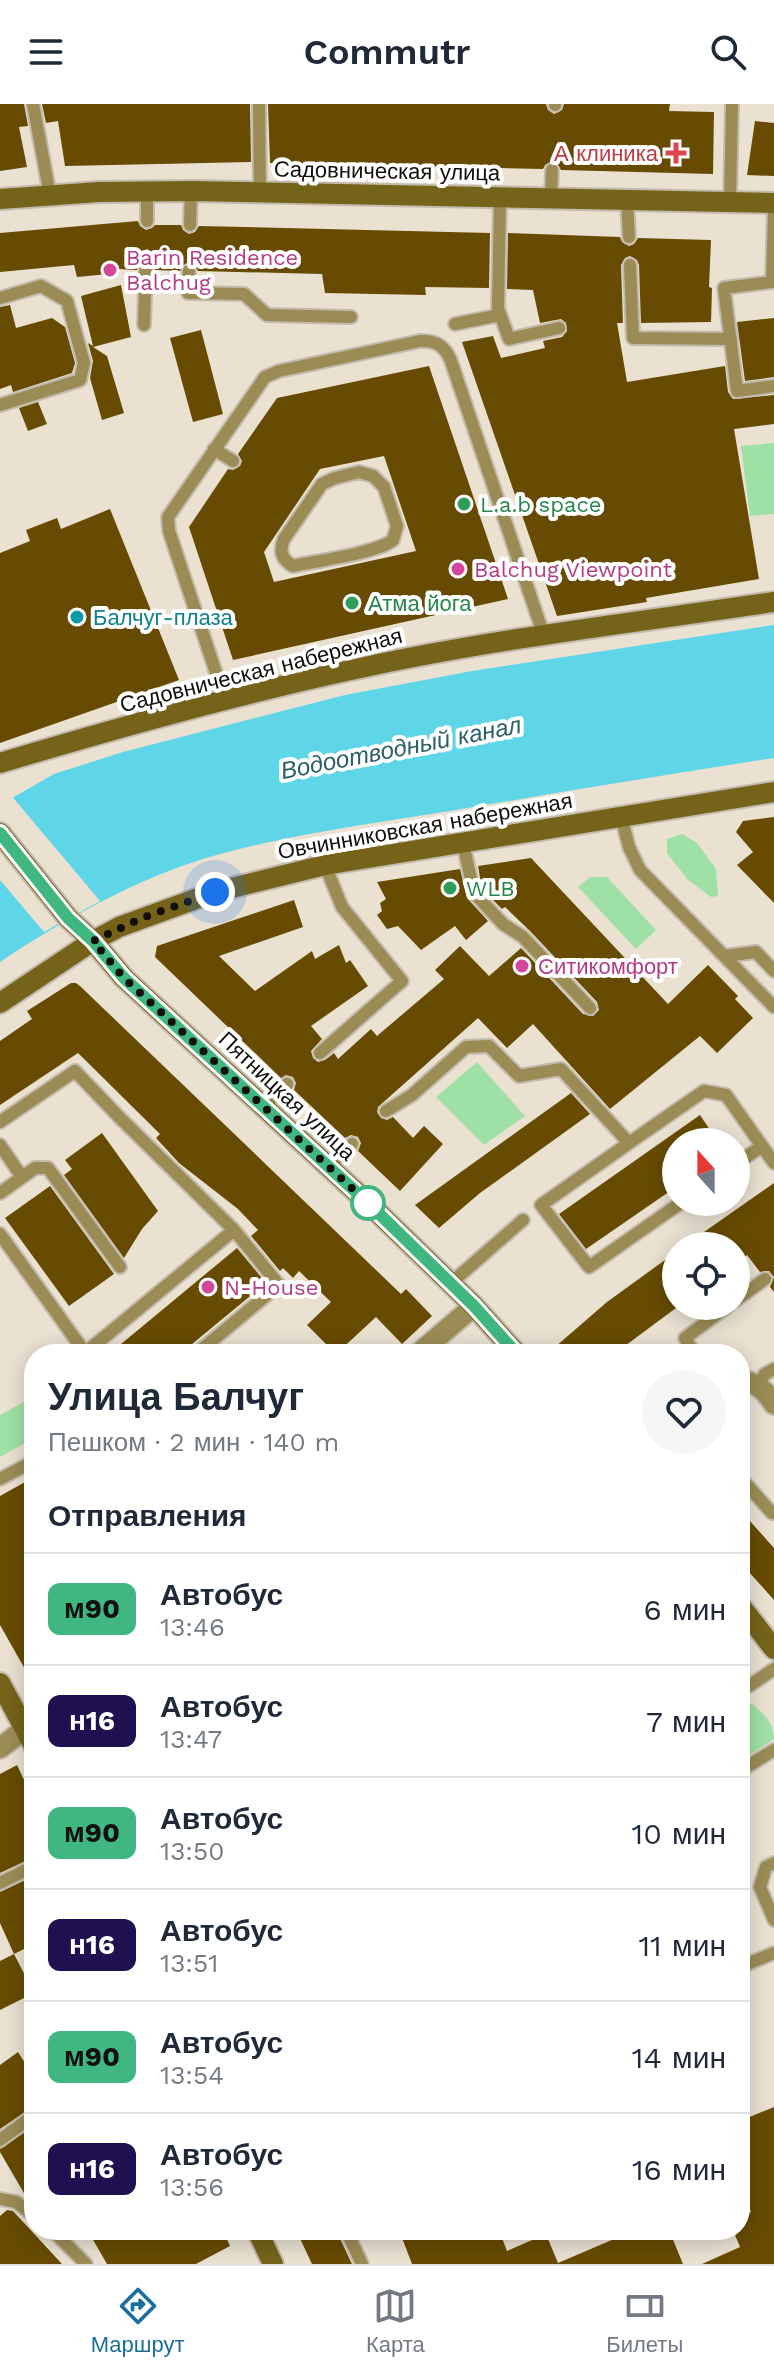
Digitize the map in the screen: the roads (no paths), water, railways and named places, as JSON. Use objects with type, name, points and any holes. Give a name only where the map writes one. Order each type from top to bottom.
[{"type":"street","name":"Садовническая улица","points":[[0,199],[191,191],[730,202],[774,206]]},
{"type":"street","name":"Садовническая набережная","points":[[0,763],[225,700],[365,667],[544,636],[774,602]]},
{"type":"street","name":"Овчинниковская набережная","points":[[0,1003],[93,941],[130,922],[188,900],[262,879],[325,865],[774,792]]},
{"type":"street","name":"Пятницкая улица","points":[[0,833],[68,918],[93,941],[124,978],[451,1283],[508,1344]]},
{"type":"street","points":[[430,1344],[474,1306]]},
{"type":"street","points":[[750,1383],[774,1404]]},
{"type":"street","points":[[750,1618],[774,1649]]},
{"type":"street","points":[[0,1683],[24,1727]]},
{"type":"street","points":[[0,1748],[24,1740]]},
{"type":"street","points":[[262,2240],[273,2264]]},
{"type":"lane","points":[[33,104],[50,195]]},
{"type":"lane","points":[[259,104],[260,193]]},
{"type":"lane","points":[[730,202],[732,104]]},
{"type":"lane","points":[[551,198],[552,170]]},
{"type":"lane","points":[[147,191],[147,221]]},
{"type":"lane","points":[[190,225],[191,191]]},
{"type":"lane","points":[[500,197],[498,308],[509,339],[559,328]]},
{"type":"lane","points":[[627,200],[629,237]]},
{"type":"lane","points":[[774,206],[772,282],[724,288],[737,391],[774,386]]},
{"type":"lane","points":[[144,325],[146,258]]},
{"type":"lane","points":[[630,265],[633,338],[731,339]]},
{"type":"lane","points":[[189,271],[188,293],[244,294],[267,315],[351,317]]},
{"type":"lane","points":[[0,298],[41,286],[67,301],[84,363],[80,380],[0,405]]},
{"type":"lane","points":[[455,324],[500,315]]},
{"type":"lane","points":[[225,700],[167,526],[171,512],[260,382],[270,374],[420,341],[436,343],[447,352],[451,361],[544,636]]},
{"type":"lane","points":[[214,449],[233,461]]},
{"type":"lane","points":[[359,472],[367,473],[384,487],[397,526],[396,532],[393,540],[381,547],[293,566],[284,560],[281,548],[300,507],[327,481],[359,472]]},
{"type":"lane","points":[[621,816],[629,847],[640,870],[774,1007]]},
{"type":"lane","points":[[463,843],[474,893],[503,924],[523,937],[590,1008]]},
{"type":"lane","points":[[320,1053],[402,981],[342,907],[325,865]]},
{"type":"lane","points":[[724,956],[756,952],[774,971]]},
{"type":"lane","points":[[386,1111],[412,1095],[466,1047],[489,1046],[519,1076],[561,1069],[629,1143]]},
{"type":"lane","points":[[0,1122],[75,1071],[234,1230],[279,1285],[208,1344]]},
{"type":"lane","points":[[264,1106],[287,1084]]},
{"type":"lane","points":[[662,1216],[589,1267],[541,1205],[704,1091],[726,1095],[774,1163]]},
{"type":"lane","points":[[328,1167],[352,1144]]},
{"type":"lane","points":[[0,1145],[22,1177]]},
{"type":"lane","points":[[750,1154],[762,1146]]},
{"type":"lane","points":[[0,1193],[35,1168],[48,1168],[120,1267]]},
{"type":"lane","points":[[451,1283],[523,1220]]},
{"type":"lane","points":[[98,1344],[234,1230]]},
{"type":"lane","points":[[0,1234],[79,1344]]},
{"type":"lane","points":[[750,1290],[765,1279]]},
{"type":"lane","points":[[689,1344],[685,1338],[709,1320]]},
{"type":"lane","points":[[750,1382],[774,1369]]},
{"type":"lane","points":[[0,1479],[24,1466]]},
{"type":"lane","points":[[750,1488],[773,1514]]},
{"type":"lane","points":[[750,1685],[774,1669]]},
{"type":"lane","points":[[750,1765],[774,1750]]},
{"type":"lane","points":[[774,1863],[766,1867],[760,1887],[774,1920]]},
{"type":"lane","points":[[0,1883],[24,1871]]},
{"type":"lane","points":[[750,1963],[774,1953]]},
{"type":"lane","points":[[0,2140],[24,2122]]},
{"type":"lane","points":[[0,2199],[16,2202],[24,2208]]},
{"type":"lane","points":[[63,2240],[86,2264]]},
{"type":"lane","points":[[351,2240],[362,2264]]},
{"type":"water","name":"Водоотводный канал","points":[[774,625],[774,758],[345,828],[235,850],[142,882],[55,927],[0,962],[0,805],[54,774],[123,752],[345,695],[472,671]]},
{"type":"place","name":"А клиника","points":[[676,153]]},
{"type":"place","name":"Barin Residence Balchug","points":[[110,270]]},
{"type":"place","name":"L.a.b space","points":[[464,504]]},
{"type":"place","name":"Balchug Viewpoint","points":[[458,569]]},
{"type":"place","name":"Атма йога","points":[[352,603]]},
{"type":"place","name":"Балчуг-плаза","points":[[77,617]]},
{"type":"place","name":"WLB","points":[[450,888]]},
{"type":"place","name":"Ситикомфорт","points":[[522,966]]},
{"type":"place","name":"N-House","points":[[208,1287]]}]
